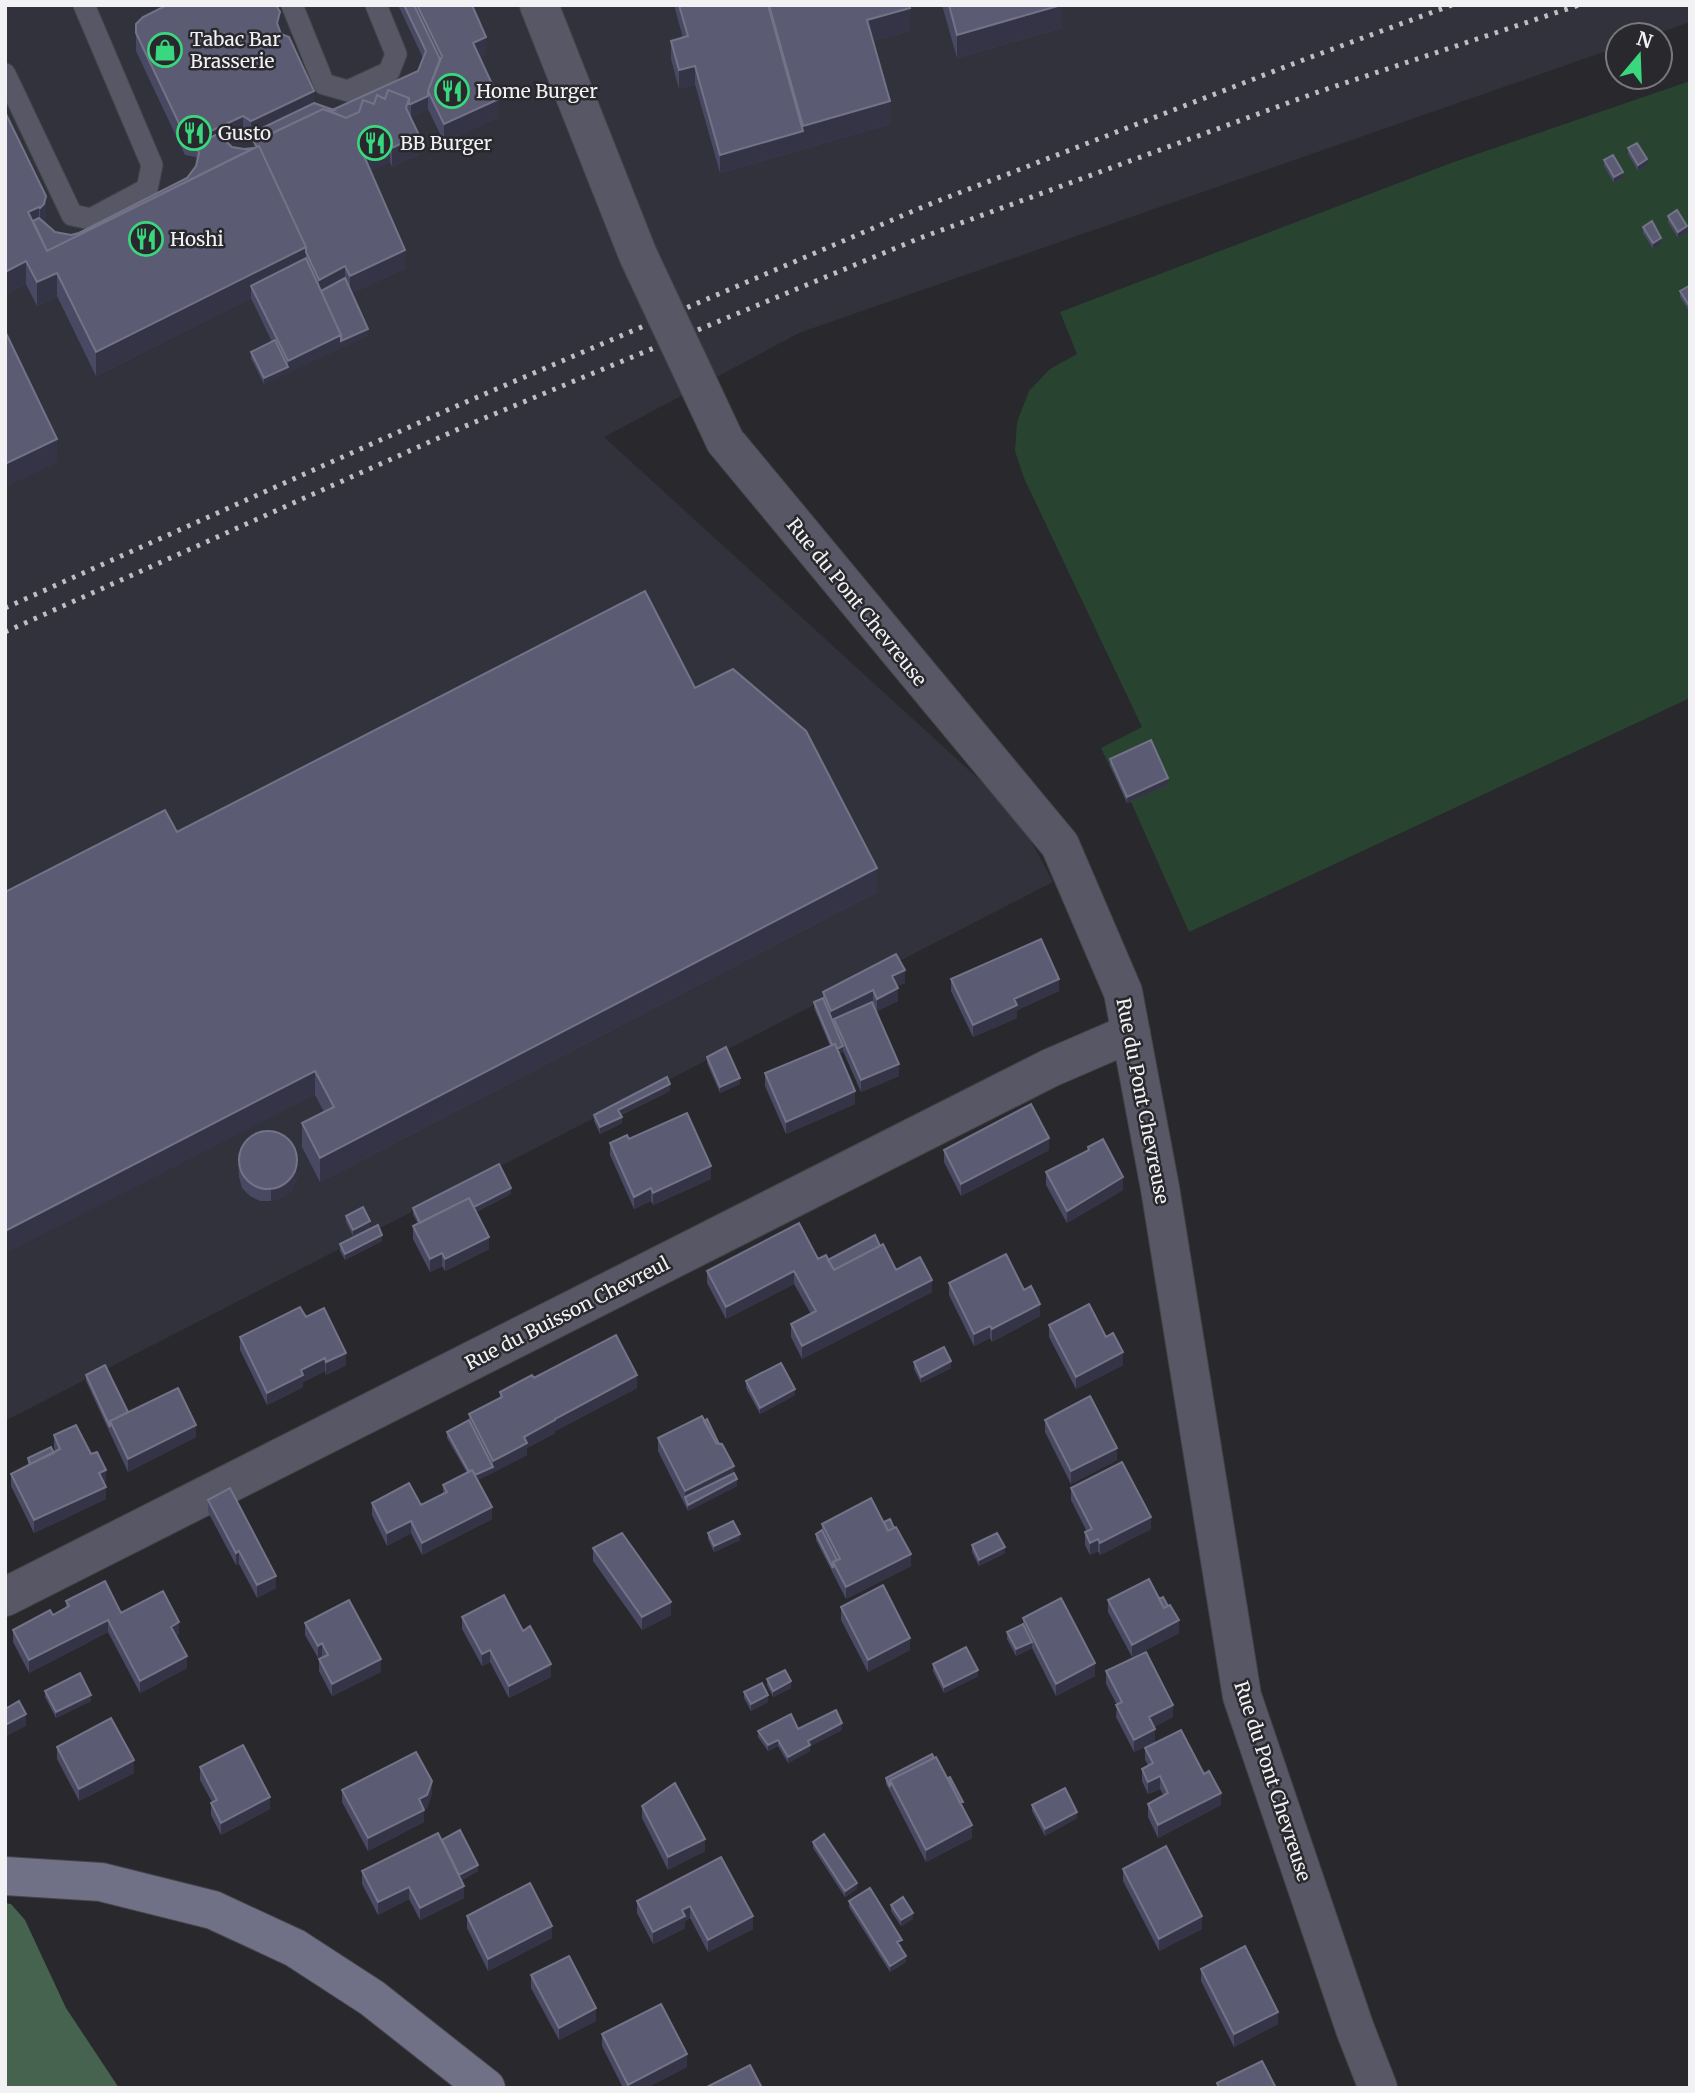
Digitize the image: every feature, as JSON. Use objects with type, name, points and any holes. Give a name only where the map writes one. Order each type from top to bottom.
[{"type":"street","name":"Rue du Pont Chevreuse","points":[[539,5],[638,256],[724,441],[1060,845],[1124,992],[1160,1188],[1242,1696],[1355,2029],[1378,2088]]},
{"type":"street","name":"Rue du Buisson Chevreul","points":[[5,1597],[1050,1068],[1131,1033]]},
{"type":"street","points":[[5,1876],[101,1882],[213,1910],[295,1948],[350,1983],[465,2069],[486,2088]]},
{"type":"lane","points":[[5,74],[72,215],[91,219],[147,189],[152,165],[84,5]]},
{"type":"lane","points":[[292,5],[324,84],[348,91],[388,72],[396,54],[376,5]]},
{"type":"shaded area","points":[[5,5],[1690,5],[1690,22],[1674,28],[1674,21],[1604,21],[1604,52],[799,333],[604,437],[1016,813],[1053,882],[5,1421]]},
{"type":"green space","points":[[1690,81],[1690,698],[1189,932],[1131,802],[1127,803],[1101,748],[1142,727],[1024,478],[1015,451],[1017,422],[1029,391],[1050,369],[1077,354],[1060,312],[1451,163],[1661,91],[1674,91],[1674,86]]},
{"type":"green space","points":[[5,1903],[11,1904],[25,1920],[66,2008],[119,2088],[5,2088]]},
{"type":"building","points":[[167,5],[276,5],[280,12],[277,23],[281,34],[289,37],[314,91],[251,121],[243,116],[196,138],[185,136],[136,33],[136,24],[143,17]]},
{"type":"building","points":[[404,5],[414,5],[440,59],[428,96],[409,104],[409,98],[388,90],[385,99],[377,95],[374,104],[363,100],[359,112],[346,118],[330,111],[418,71],[426,51]]},
{"type":"building","points":[[417,5],[472,5],[486,37],[473,43],[499,99],[444,124],[428,91],[442,56]]},
{"type":"building","points":[[679,5],[768,5],[803,131],[720,155],[695,66],[679,70],[671,41],[688,36]]},
{"type":"building","points":[[769,5],[909,5],[910,8],[867,20],[890,101],[803,126]]},
{"type":"building","points":[[949,5],[1061,5],[957,35]]},
{"type":"building","points":[[388,90],[409,98],[406,108],[419,135],[392,148],[390,144],[364,156],[405,250],[350,276],[345,266],[319,280],[259,146],[254,142],[323,109],[346,118],[359,112],[363,100],[374,104],[377,95],[385,99]]},
{"type":"building","points":[[314,103],[334,110],[323,109],[262,138],[258,130]]},
{"type":"building","points":[[5,112],[46,196],[40,208],[28,212],[47,251],[259,146],[306,247],[96,352],[57,273],[37,282],[26,261],[5,272]]},
{"type":"building","points":[[218,134],[232,147],[254,148],[47,251],[33,221],[39,218],[55,232],[71,235],[79,233],[187,178],[196,166],[199,153],[196,144]]},
{"type":"building","points":[[1637,143],[1647,159],[1638,165],[1628,148]]},
{"type":"building","points":[[1613,155],[1623,172],[1614,177],[1604,160]]},
{"type":"building","points":[[1677,210],[1687,226],[1678,232],[1668,216]]},
{"type":"building","points":[[1652,221],[1661,238],[1653,243],[1643,227]]},
{"type":"building","points":[[306,258],[341,335],[288,361],[251,286]]},
{"type":"building","points":[[345,278],[368,329],[341,341],[341,335],[321,291]]},
{"type":"building","points":[[1690,287],[1690,307],[1680,291]]},
{"type":"building","points":[[5,331],[57,439],[5,464]]},
{"type":"building","points":[[275,340],[288,367],[264,378],[251,352]]},
{"type":"building","points":[[645,591],[695,688],[733,669],[806,731],[877,868],[320,1158],[302,1123],[334,1107],[315,1071],[5,1231],[5,892],[165,810],[177,832]]},
{"type":"building","points":[[1151,740],[1168,778],[1127,797],[1110,759]]},
{"type":"building","points":[[1041,939],[1059,979],[1014,999],[1017,1005],[973,1025],[951,979]]},
{"type":"building","points":[[896,954],[905,970],[892,976],[898,988],[877,999],[873,990],[831,1011],[823,992]]},
{"type":"building","points":[[823,998],[843,1046],[837,1049],[835,1044],[832,1045],[814,1002]]},
{"type":"building","points":[[872,1002],[899,1064],[861,1080],[834,1019]]},
{"type":"building","points":[[835,1044],[855,1091],[786,1122],[765,1073]]},
{"type":"building","points":[[726,1047],[740,1078],[720,1087],[707,1057]]},
{"type":"building","points":[[667,1077],[670,1084],[618,1110],[622,1117],[600,1127],[594,1115]]},
{"type":"building","points":[[1031,1104],[1049,1138],[961,1184],[944,1150]]},
{"type":"building","points":[[687,1113],[711,1166],[653,1193],[651,1188],[634,1197],[610,1143],[627,1135],[629,1139]]},
{"type":"building","points":[[262,1131],[274,1131],[289,1139],[297,1154],[297,1166],[289,1181],[274,1189],[262,1189],[247,1181],[239,1166],[239,1154],[247,1139]]},
{"type":"building","points":[[1103,1139],[1123,1177],[1067,1211],[1046,1172],[1089,1150],[1088,1147]]},
{"type":"building","points":[[499,1164],[511,1188],[474,1207],[469,1198],[420,1223],[413,1208]]},
{"type":"building","points":[[469,1198],[489,1237],[445,1259],[442,1253],[430,1259],[413,1226]]},
{"type":"building","points":[[363,1207],[370,1221],[353,1230],[346,1216]]},
{"type":"building","points":[[799,1223],[818,1259],[826,1255],[834,1270],[883,1244],[896,1270],[920,1257],[932,1280],[802,1346],[791,1324],[816,1311],[794,1271],[726,1307],[707,1271]]},
{"type":"building","points":[[378,1225],[382,1235],[345,1254],[340,1244]]},
{"type":"building","points":[[875,1235],[880,1246],[834,1270],[828,1260]]},
{"type":"building","points":[[1006,1254],[1024,1290],[1031,1286],[1040,1304],[992,1329],[990,1326],[974,1334],[949,1283]]},
{"type":"building","points":[[1089,1304],[1106,1337],[1113,1333],[1123,1352],[1076,1377],[1049,1325]]},
{"type":"building","points":[[300,1307],[306,1317],[324,1308],[346,1353],[326,1362],[325,1358],[301,1370],[303,1375],[267,1393],[240,1337]]},
{"type":"building","points":[[616,1335],[637,1375],[524,1437],[527,1443],[493,1461],[469,1414],[502,1397],[500,1392],[532,1375],[534,1378]]},
{"type":"building","points":[[944,1347],[951,1361],[921,1377],[914,1362]]},
{"type":"building","points":[[781,1363],[795,1389],[760,1408],[746,1381]]},
{"type":"building","points":[[105,1365],[128,1412],[110,1421],[110,1427],[86,1375]]},
{"type":"building","points":[[178,1388],[196,1425],[128,1459],[110,1421]]},
{"type":"building","points":[[1090,1396],[1117,1448],[1071,1471],[1045,1420]]},
{"type":"building","points":[[702,1416],[716,1443],[722,1444],[734,1466],[685,1491],[658,1438]]},
{"type":"building","points":[[707,1419],[719,1444],[704,1421]]},
{"type":"building","points":[[469,1420],[493,1467],[475,1475],[472,1470],[469,1472],[447,1432]]},
{"type":"building","points":[[76,1425],[91,1454],[97,1452],[106,1470],[99,1473],[106,1487],[34,1520],[11,1474],[60,1449],[54,1435]]},
{"type":"building","points":[[51,1447],[54,1453],[30,1464],[28,1458]]},
{"type":"building","points":[[1122,1462],[1151,1517],[1100,1543],[1098,1539],[1090,1543],[1085,1532],[1092,1529],[1071,1488]]},
{"type":"building","points":[[472,1470],[492,1507],[422,1543],[411,1521],[387,1533],[372,1503],[409,1483],[421,1505],[447,1492],[443,1485]]},
{"type":"building","points":[[734,1473],[737,1479],[688,1505],[685,1497]]},
{"type":"building","points":[[230,1488],[276,1576],[257,1585],[239,1551],[236,1553],[208,1500]]},
{"type":"building","points":[[871,1498],[888,1531],[896,1527],[911,1554],[846,1587],[833,1562],[840,1559],[822,1524]]},
{"type":"building","points":[[890,1519],[894,1528],[888,1531],[884,1522]]},
{"type":"building","points":[[733,1521],[740,1534],[714,1546],[708,1533]]},
{"type":"building","points":[[822,1530],[837,1560],[833,1562],[833,1568],[816,1534]]},
{"type":"building","points":[[622,1533],[671,1602],[642,1617],[593,1548]]},
{"type":"building","points":[[997,1533],[1005,1547],[979,1560],[972,1545]]},
{"type":"building","points":[[1149,1579],[1164,1608],[1170,1605],[1179,1620],[1132,1645],[1108,1600]]},
{"type":"building","points":[[105,1581],[121,1613],[163,1591],[179,1622],[171,1627],[187,1656],[140,1681],[108,1620],[29,1660],[13,1630],[50,1610],[53,1615],[69,1606],[66,1601]]},
{"type":"building","points":[[883,1585],[910,1638],[868,1660],[841,1607]]},
{"type":"building","points":[[504,1595],[523,1631],[530,1626],[551,1664],[509,1686],[490,1650],[482,1654],[462,1617]]},
{"type":"building","points":[[1163,1597],[1168,1606],[1164,1608],[1159,1599]]},
{"type":"building","points":[[1061,1598],[1095,1663],[1056,1684],[1023,1618]]},
{"type":"building","points":[[349,1600],[381,1659],[332,1684],[319,1659],[328,1655],[322,1643],[318,1646],[305,1623]]},
{"type":"building","points":[[1023,1624],[1032,1642],[1016,1649],[1007,1632]]},
{"type":"building","points":[[966,1647],[978,1670],[944,1687],[933,1664]]},
{"type":"building","points":[[1146,1652],[1173,1705],[1149,1717],[1155,1729],[1134,1740],[1116,1705],[1122,1702],[1106,1671]]},
{"type":"building","points":[[785,1670],[791,1681],[773,1691],[767,1679]]},
{"type":"building","points":[[80,1673],[91,1695],[56,1712],[45,1691]]},
{"type":"building","points":[[762,1683],[768,1695],[751,1704],[744,1692]]},
{"type":"building","points":[[19,1701],[26,1714],[5,1725],[5,1705],[7,1708]]},
{"type":"building","points":[[836,1710],[842,1723],[808,1741],[810,1745],[788,1757],[778,1740],[768,1745],[758,1731],[791,1714],[798,1729]]},
{"type":"building","points":[[111,1718],[134,1760],[79,1789],[57,1747]]},
{"type":"building","points":[[1181,1730],[1204,1774],[1209,1771],[1221,1793],[1158,1825],[1148,1804],[1168,1793],[1160,1776],[1148,1782],[1142,1769],[1153,1763],[1145,1748]]},
{"type":"building","points":[[243,1745],[270,1797],[221,1823],[211,1803],[217,1800],[200,1767]]},
{"type":"building","points":[[416,1752],[432,1781],[427,1795],[419,1799],[424,1810],[368,1838],[342,1790]]},
{"type":"building","points":[[932,1754],[934,1758],[890,1780],[890,1787],[886,1778]]},
{"type":"building","points":[[936,1757],[972,1825],[926,1850],[890,1780]]},
{"type":"building","points":[[950,1777],[963,1802],[960,1803],[948,1778]]},
{"type":"building","points":[[675,1783],[705,1839],[668,1857],[642,1806]]},
{"type":"building","points":[[1065,1788],[1077,1812],[1045,1829],[1032,1805]]},
{"type":"building","points":[[460,1830],[478,1865],[459,1875],[442,1840]]},
{"type":"building","points":[[438,1833],[464,1886],[420,1908],[409,1887],[378,1902],[362,1871]]},
{"type":"building","points":[[824,1834],[857,1883],[845,1891],[813,1842]]},
{"type":"building","points":[[1166,1846],[1202,1916],[1159,1939],[1123,1869]]},
{"type":"building","points":[[721,1857],[753,1916],[708,1940],[690,1906],[682,1910],[685,1916],[653,1932],[637,1901]]},
{"type":"building","points":[[530,1883],[552,1926],[488,1959],[467,1916]]},
{"type":"building","points":[[870,1888],[902,1940],[897,1942],[906,1956],[890,1966],[849,1901]]},
{"type":"building","points":[[903,1897],[913,1913],[901,1920],[891,1905]]},
{"type":"building","points":[[1245,1946],[1278,2012],[1234,2034],[1201,1969]]},
{"type":"building","points":[[569,1956],[596,2008],[559,2028],[531,1975]]},
{"type":"building","points":[[661,2004],[687,2054],[628,2085],[602,2034]]},
{"type":"building","points":[[1262,2061],[1276,2088],[1219,2088],[1217,2083]]},
{"type":"building","points":[[750,2065],[762,2088],[705,2088]]},
{"type":"railway","points":[[5,608],[452,408],[925,206],[1452,5]]},
{"type":"railway","points":[[5,632],[463,427],[920,238],[1315,93],[1579,5]]},
{"type":"place","name":"Tabac Bar Brasserie","points":[[165,50]]},
{"type":"place","name":"Home Burger","points":[[452,91]]},
{"type":"place","name":"Gusto","points":[[194,133]]},
{"type":"place","name":"BB Burger","points":[[375,143]]},
{"type":"place","name":"Hoshi","points":[[146,239]]}]
